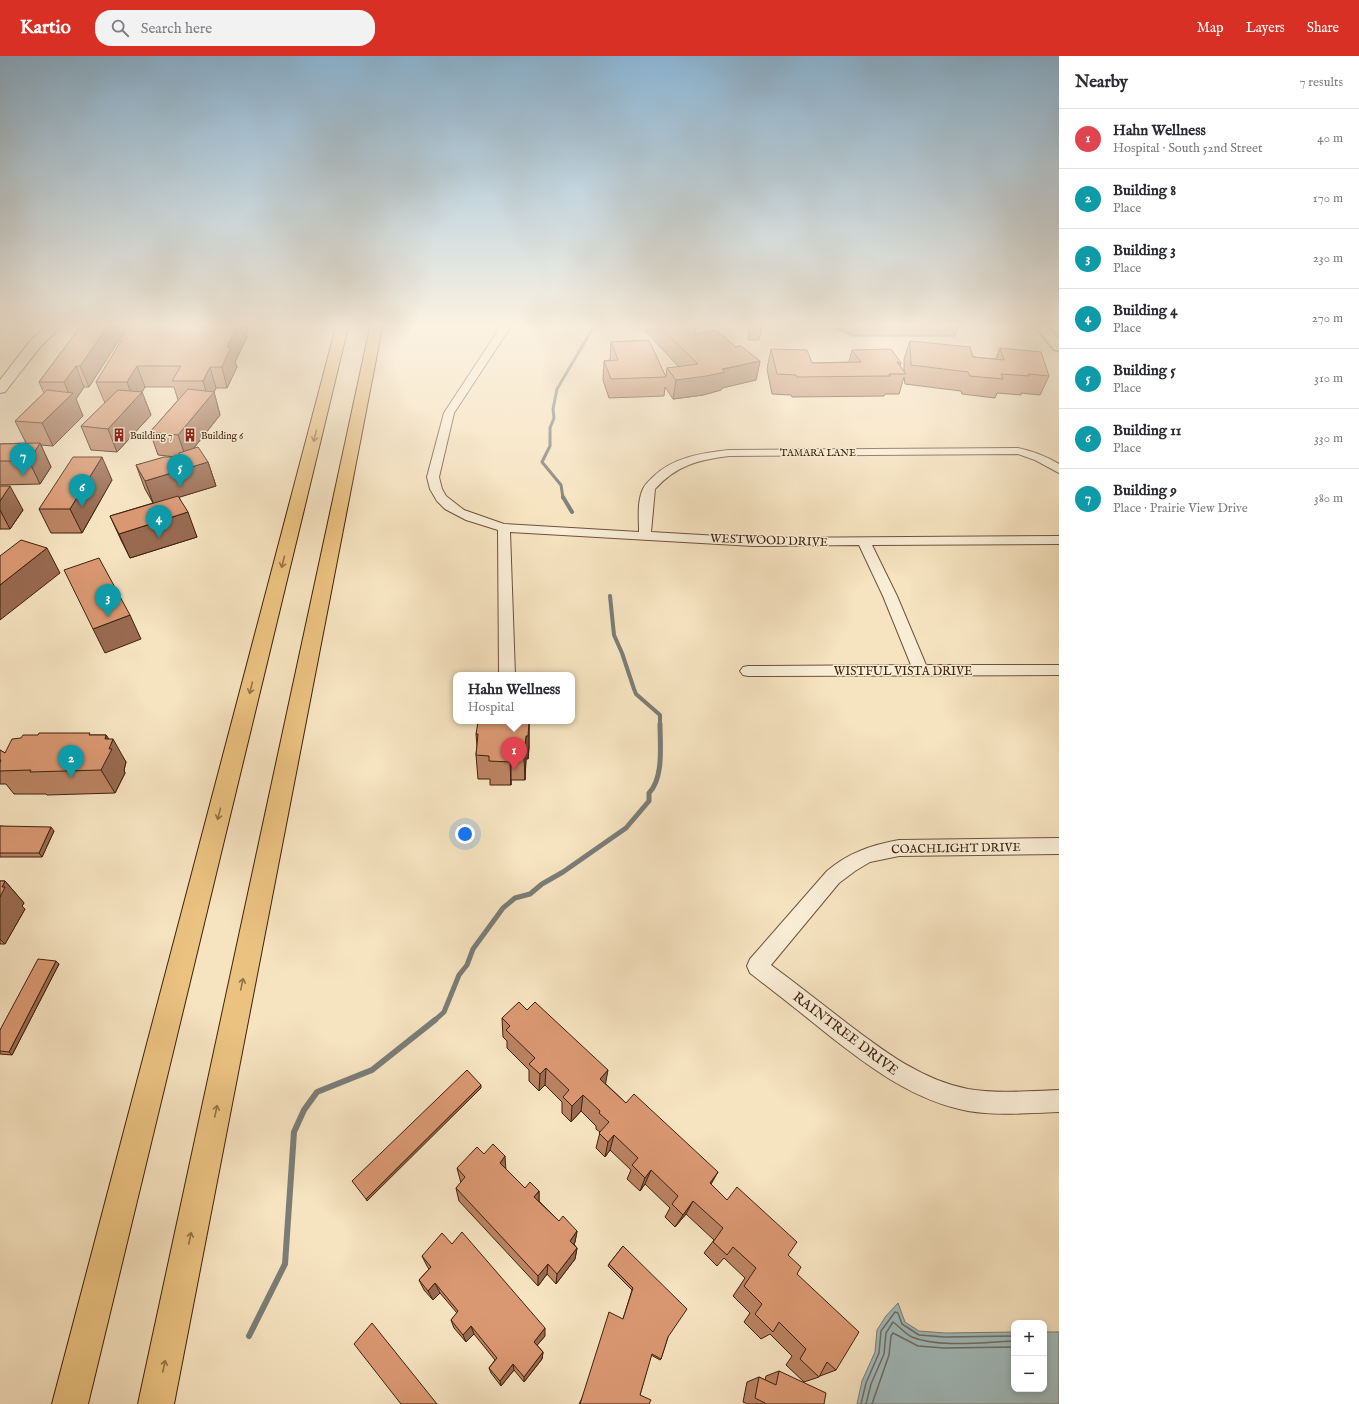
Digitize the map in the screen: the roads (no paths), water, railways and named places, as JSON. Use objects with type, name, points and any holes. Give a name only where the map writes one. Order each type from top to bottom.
[{"type":"highway","points":[[70,1404],[327,386]]},
{"type":"highway","points":[[156,1404],[364,386]]},
{"type":"street","name":"WESTWOOD DRIVE","points":[[467,386],[449,413],[433,477],[434,484],[445,501],[455,510],[479,521],[504,528],[753,542],[1059,540]]},
{"type":"street","name":"TAMARA LANE","points":[[644,536],[649,490],[661,475],[674,466],[708,455],[728,453],[1018,451],[1043,459],[1059,469]]},
{"type":"street","points":[[504,528],[507,672]]},
{"type":"street","points":[[864,542],[890,596],[921,671]]},
{"type":"street","name":"WISTFUL VISTA DRIVE","points":[[748,671],[1059,670]]},
{"type":"street","name":"COACHLIGHT DRIVE","points":[[757,966],[833,877],[845,866],[861,857],[878,851],[899,848],[1059,846]]},
{"type":"street","name":"RAINTREE DRIVE","points":[[757,966],[874,1057],[900,1075],[928,1088],[957,1097],[987,1102],[1059,1101]]},
{"type":"water","points":[[898,1303],[905,1322],[919,1331],[945,1333],[1011,1332],[1011,1392],[1047,1392],[1047,1332],[1059,1332],[1059,1404],[857,1404],[862,1381],[875,1352],[877,1330],[886,1316]]},
{"type":"waterway","points":[[559,386],[553,409],[554,418],[550,428],[550,446],[542,462],[561,485],[563,498]]},
{"type":"waterway","points":[[563,497],[572,512]]},
{"type":"waterway","points":[[434,1021],[444,1012],[459,975],[467,965],[473,949],[503,908],[515,898],[530,894],[542,884],[563,872],[626,828],[649,801],[649,793],[654,787],[659,770],[660,715],[636,694],[622,653],[614,635],[610,596]]},
{"type":"waterway","points":[[249,1336],[285,1264],[294,1132],[304,1110],[317,1092],[372,1070],[435,1020]]},
{"type":"place","name":"Building 7","points":[[119,435]]},
{"type":"place","name":"Building 6","points":[[190,435]]},
{"type":"place","name":"Building 9","points":[[23,476]]},
{"type":"place","name":"Building 5","points":[[180,487]]},
{"type":"place","name":"Building 11","points":[[82,507]]},
{"type":"place","name":"Building 4","points":[[159,538]]},
{"type":"place","name":"Building 3","points":[[108,617]]},
{"type":"place","name":"Hahn Wellness","points":[[514,770]]},
{"type":"place","name":"Building 8","points":[[71,778]]}]
